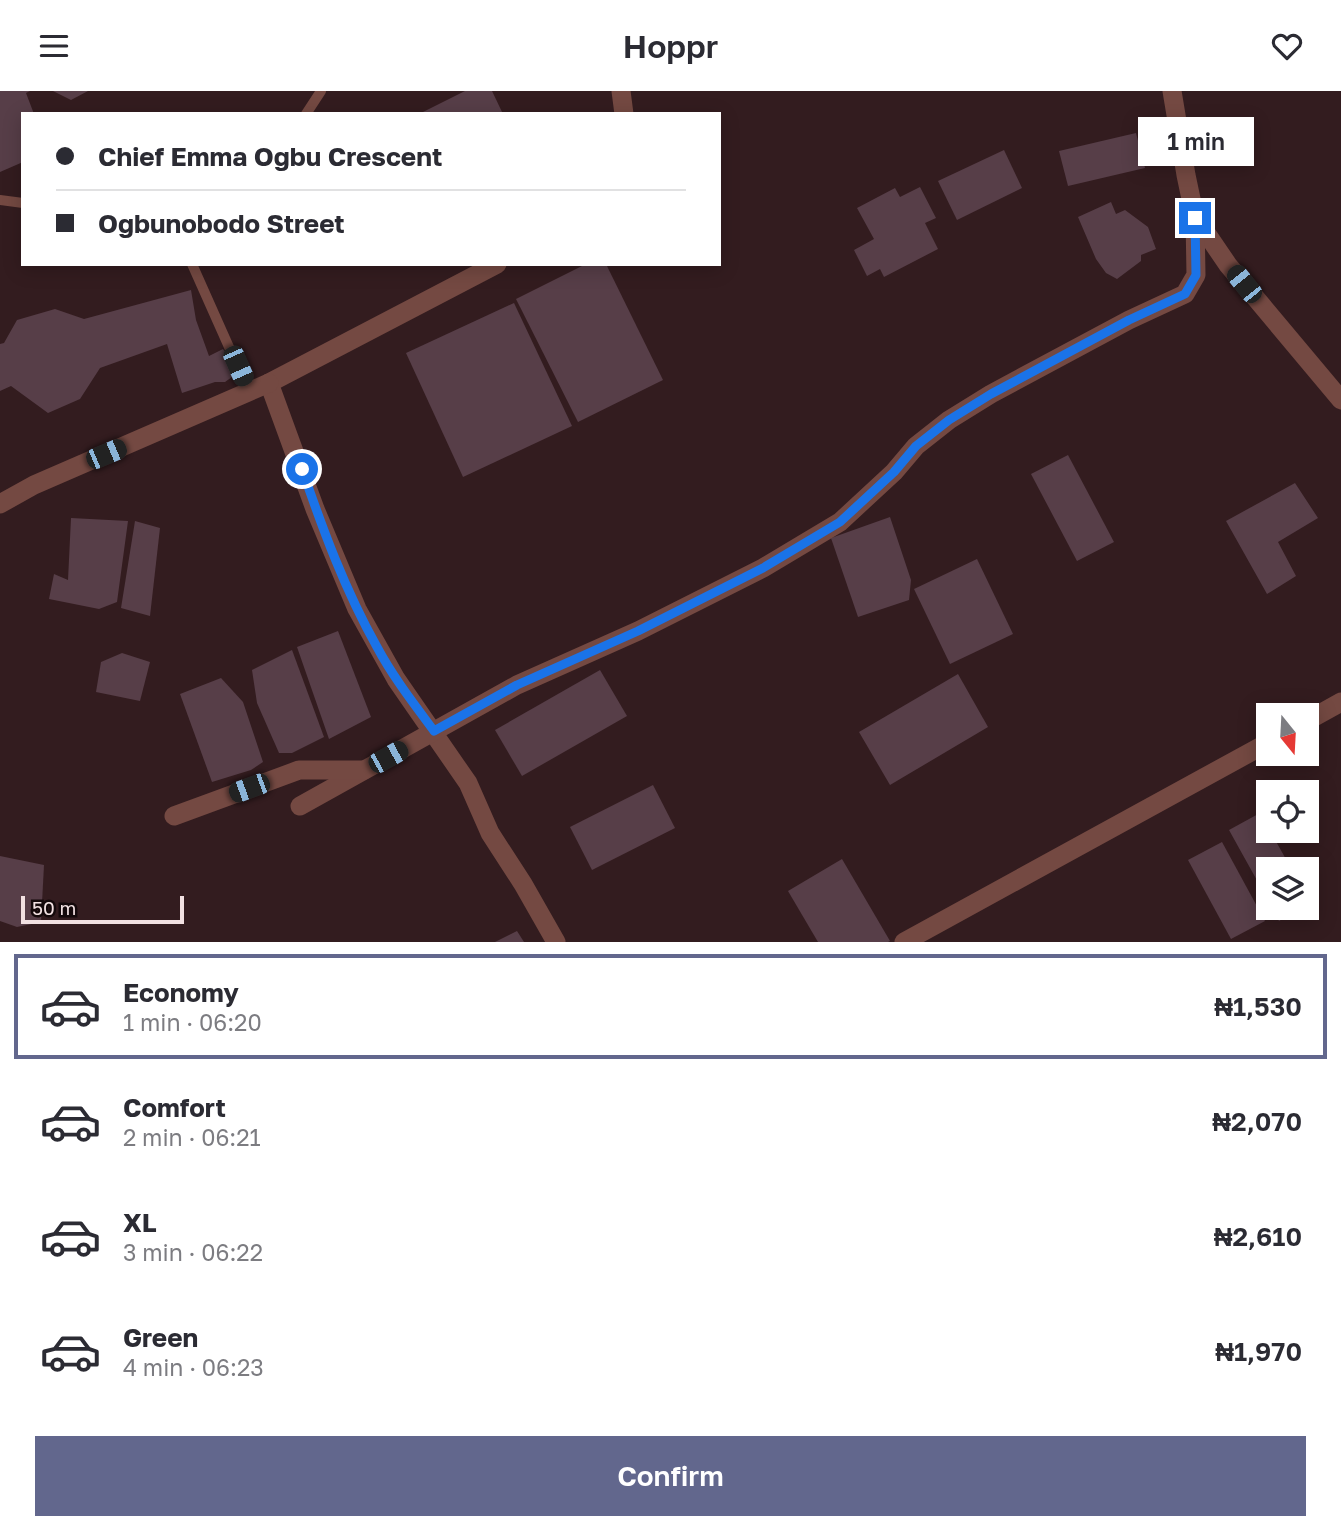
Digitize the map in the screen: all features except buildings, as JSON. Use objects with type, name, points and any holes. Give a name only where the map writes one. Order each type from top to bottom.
[{"type":"street","points":[[621,91],[624,112]]},
{"type":"street","points":[[300,806],[517,685],[638,631],[763,568],[840,522],[894,472],[916,446],[949,420],[991,394],[1129,320],[1185,294],[1196,275],[1195,218],[1172,91]]},
{"type":"street","points":[[1195,218],[1228,265],[1341,400]]},
{"type":"street","points":[[0,504],[34,485],[269,383],[493,266]]},
{"type":"street","points":[[269,383],[346,588],[396,678],[468,783],[490,833],[556,942]]},
{"type":"street","points":[[1320,714],[1341,702]]},
{"type":"street","points":[[905,942],[1256,749]]},
{"type":"street","points":[[174,816],[299,770],[365,770]]},
{"type":"lane","points":[[307,112],[321,91]]},
{"type":"lane","points":[[0,200],[21,203]]},
{"type":"lane","points":[[193,266],[249,392]]},
{"type":"route","points":[[302,469],[346,588],[378,649],[434,731],[517,685],[638,631],[763,568],[840,522],[894,472],[916,446],[949,420],[991,394],[1129,320],[1185,294],[1196,275],[1195,218]]}]
